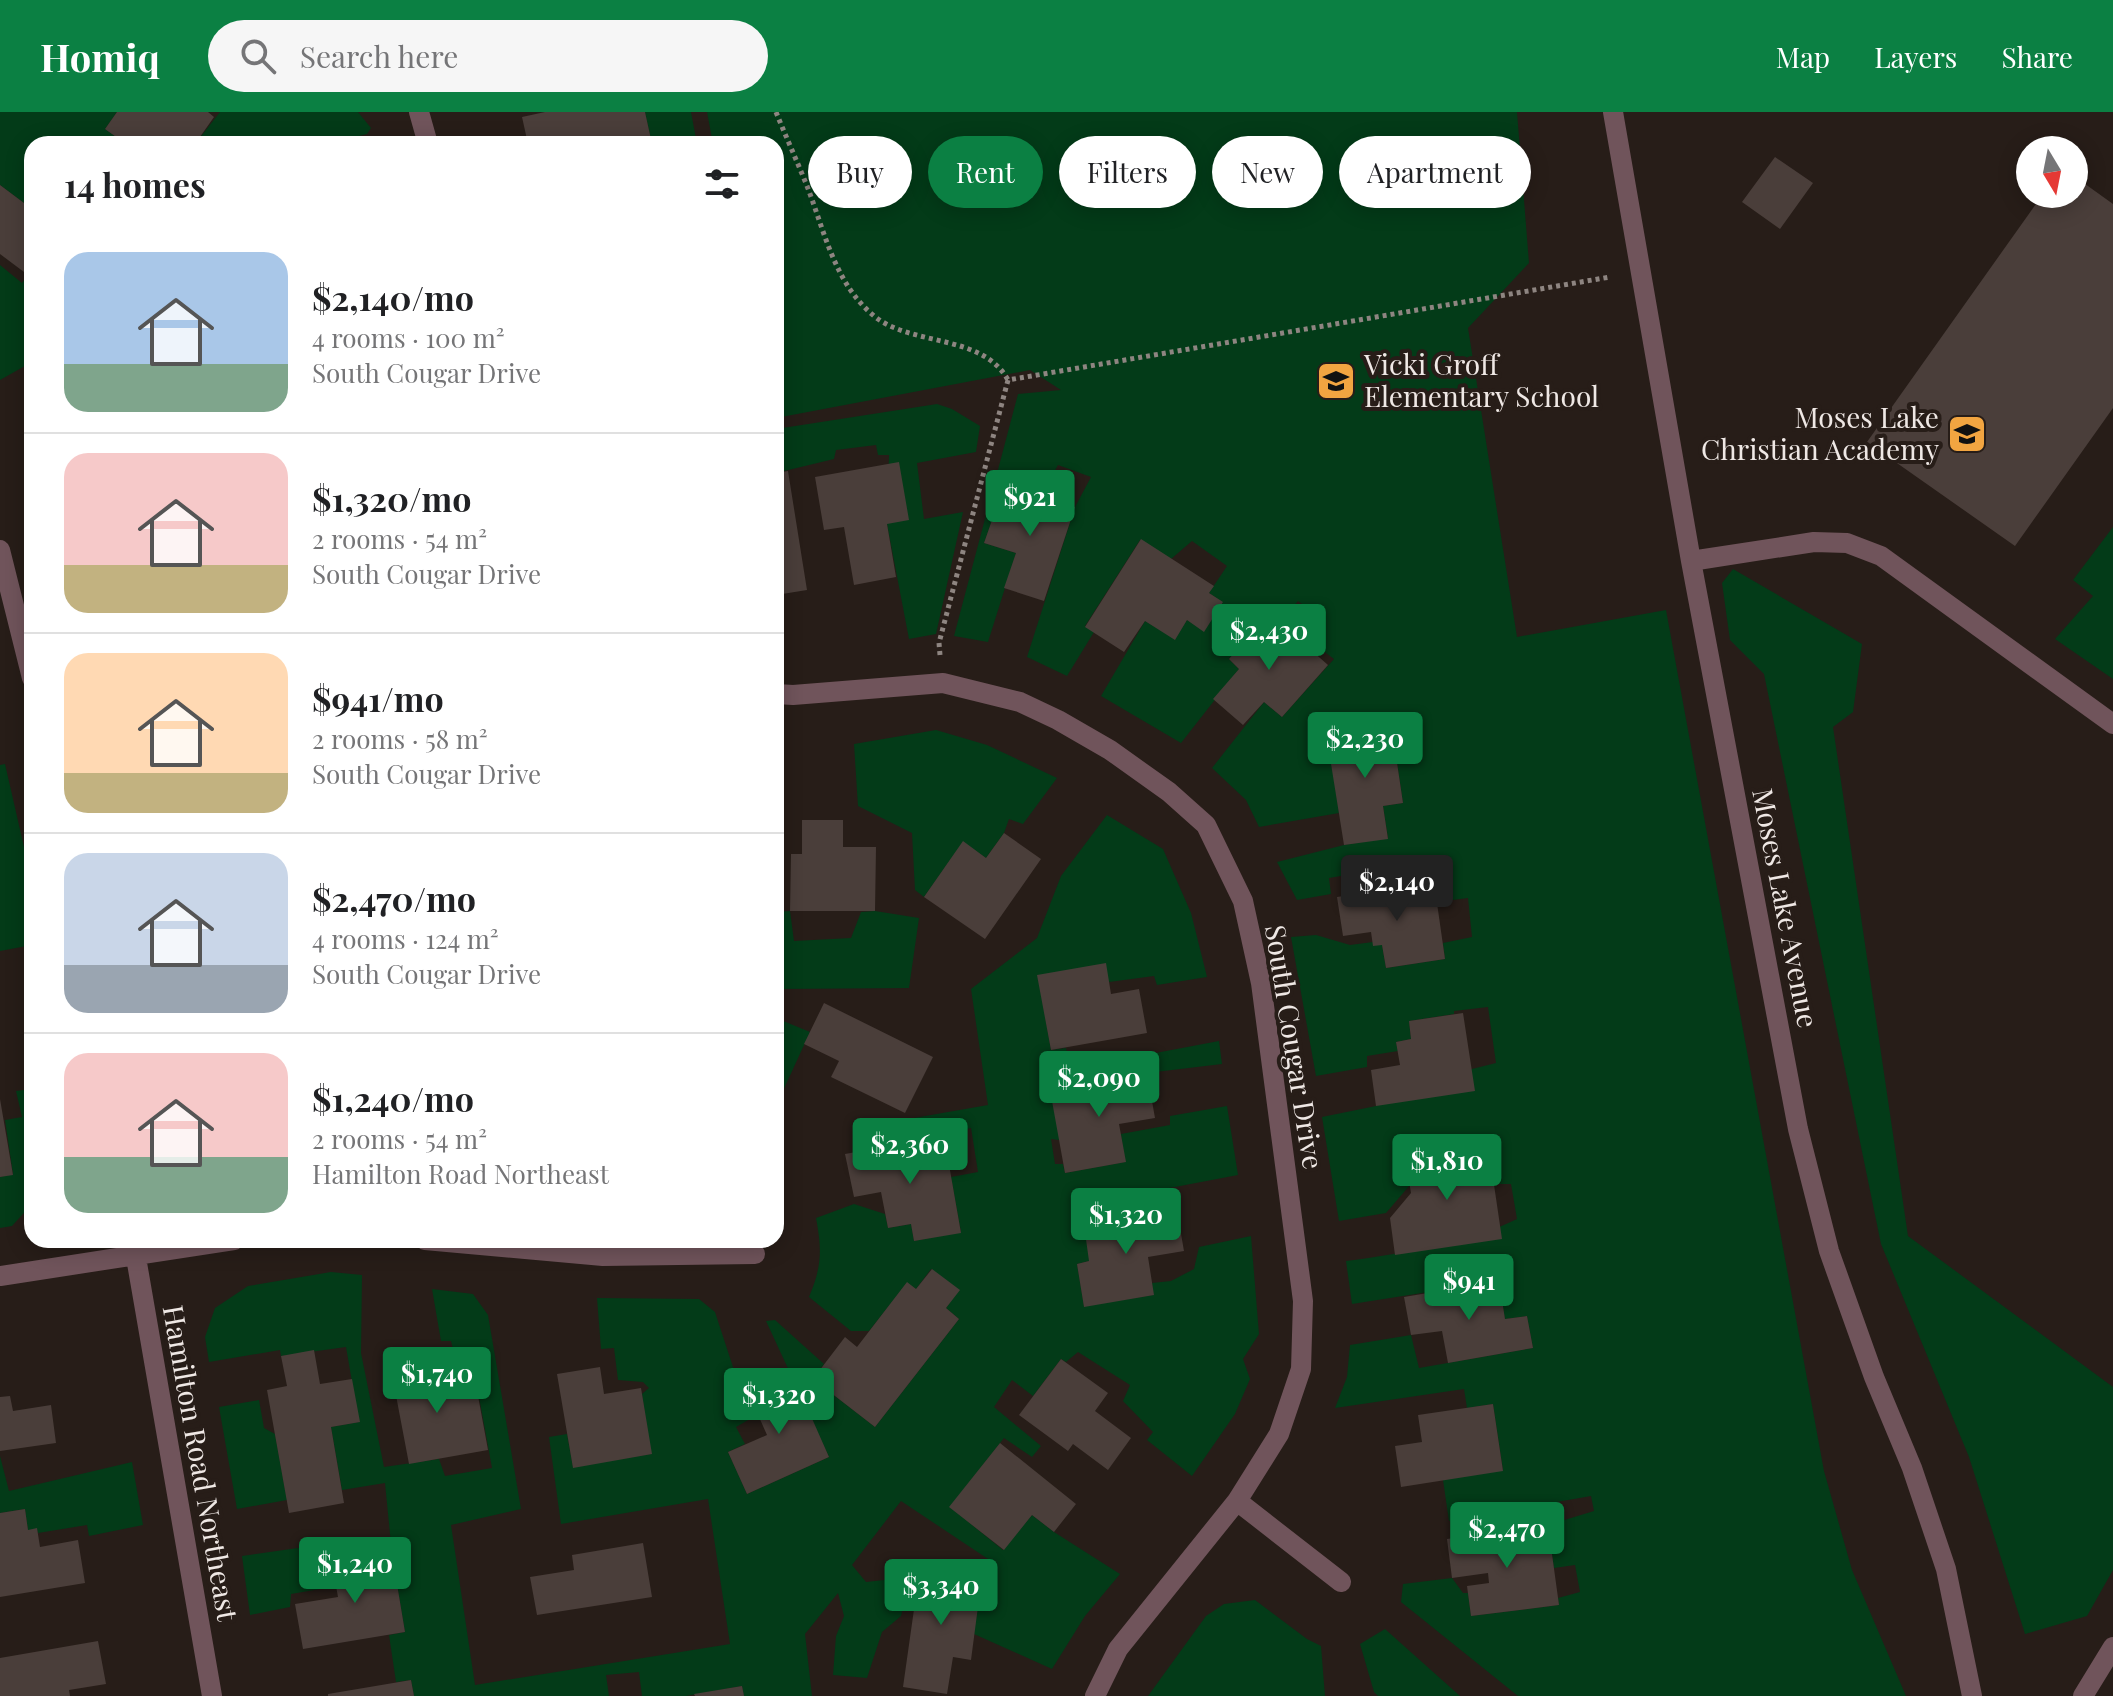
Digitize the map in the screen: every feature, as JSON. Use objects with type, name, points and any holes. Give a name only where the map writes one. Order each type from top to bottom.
[{"type":"street","points":[[419,112],[426,136]]},
{"type":"street","name":"Moses Lake Avenue","points":[[1613,112],[1691,561],[1798,1129],[1829,1251],[1874,1377],[1912,1468],[1946,1569],[1972,1696]]},
{"type":"street","points":[[1691,561],[1814,542],[1847,543],[1881,556],[2113,724]]},
{"type":"street","points":[[0,550],[24,646]]},
{"type":"street","name":"South Cougar Drive","points":[[784,694],[943,683],[1020,702],[1110,750],[1169,792],[1206,825],[1243,901],[1261,983],[1303,1301],[1301,1369],[1279,1434],[1237,1501],[1118,1649],[1095,1696]]},
{"type":"street","points":[[0,1276],[129,1248]]},
{"type":"street","name":"Hamilton Road Northeast","points":[[134,1248],[212,1696]]},
{"type":"street","points":[[514,1248],[603,1256],[755,1254]]},
{"type":"street","points":[[1237,1501],[1341,1582]]},
{"type":"street","points":[[2083,1696],[2113,1647]]},
{"type":"path","points":[[776,112],[837,268],[857,299],[880,320],[984,356],[1000,367],[1008,380],[939,643]]},
{"type":"path","points":[[1008,380],[1641,272]]},
{"type":"green space","points":[[0,112],[117,112],[105,129],[115,136],[24,136],[24,203],[0,185]]},
{"type":"green space","points":[[220,112],[358,112],[371,128],[367,134],[359,136],[201,136]]},
{"type":"green space","points":[[645,112],[691,112],[696,136],[650,136]]},
{"type":"green space","points":[[707,112],[1517,112],[1519,136],[1339,136],[1339,208],[1525,208],[1529,263],[1468,328],[1517,637],[1666,610],[1824,1471],[1852,1570],[1906,1696],[1518,1696],[1401,1602],[1403,1584],[1452,1578],[1463,1593],[1468,1593],[1471,1616],[1559,1605],[1558,1598],[1580,1592],[1575,1565],[1554,1568],[1548,1525],[1594,1511],[1591,1496],[1449,1521],[1443,1480],[1503,1470],[1493,1404],[1467,1408],[1464,1389],[1335,1408],[1347,1377],[1350,1345],[1411,1335],[1419,1368],[1533,1348],[1527,1316],[1505,1319],[1498,1281],[1352,1304],[1346,1261],[1456,1241],[1517,1219],[1511,1184],[1494,1184],[1487,1144],[1406,1156],[1410,1185],[1386,1213],[1339,1221],[1322,1117],[1376,1106],[1472,1069],[1496,1063],[1488,1007],[1409,1021],[1411,1039],[1396,1042],[1398,1051],[1367,1056],[1367,1067],[1316,1076],[1291,937],[1316,935],[1350,945],[1373,942],[1382,945],[1386,968],[1445,959],[1443,943],[1472,937],[1468,898],[1437,902],[1431,860],[1407,864],[1410,878],[1364,885],[1364,872],[1329,878],[1331,894],[1297,900],[1277,862],[1344,845],[1388,838],[1383,806],[1403,803],[1396,755],[1407,751],[1403,728],[1379,732],[1376,713],[1352,716],[1355,740],[1329,745],[1339,813],[1259,827],[1246,800],[1212,768],[1264,702],[1282,717],[1334,659],[1318,647],[1316,636],[1326,623],[1298,601],[1287,614],[1274,618],[1269,613],[1229,659],[1239,669],[1181,743],[1101,696],[1145,621],[1175,639],[1187,620],[1204,631],[1222,602],[1209,593],[1227,566],[1192,541],[1171,559],[1140,540],[1085,626],[1094,632],[1067,676],[1027,657],[1075,507],[1091,477],[1058,465],[1046,487],[1008,476],[984,543],[1016,553],[988,642],[954,636],[1018,394],[1061,390],[1030,370],[784,416],[784,136],[712,136]]},
{"type":"green space","points":[[0,265],[22,283],[24,280],[24,366],[0,380]]},
{"type":"green space","points":[[937,404],[980,426],[976,452],[917,463],[924,519],[963,512],[936,634],[909,639],[887,524],[889,455],[878,455],[876,445],[836,450],[834,459],[784,471],[784,428]]},
{"type":"green space","points":[[2113,527],[2113,679],[2055,639],[2093,596],[2073,580]]},
{"type":"green space","points":[[1733,569],[1862,644],[1853,712],[1833,727],[1908,1236],[2113,1387],[2113,1570],[2087,1616],[2025,1634],[1969,1457],[1881,1244],[1764,674],[1730,640],[1722,583]]},
{"type":"green space","points":[[936,730],[987,745],[1057,778],[1023,824],[1009,819],[1004,833],[986,858],[963,842],[924,897],[915,890],[912,833],[858,806],[854,744]]},
{"type":"green space","points":[[5,764],[24,847],[24,946],[0,951],[0,765]]},
{"type":"green space","points":[[1107,815],[1163,849],[1191,913],[1207,977],[1157,985],[1154,976],[1109,982],[1038,976],[1051,1050],[1066,1048],[1071,1069],[1219,1041],[1222,1064],[1147,1073],[1059,1140],[1051,1139],[1055,1164],[1063,1164],[1065,1173],[1125,1162],[1121,1134],[1170,1125],[1170,1116],[1227,1106],[1238,1175],[1138,1194],[1143,1216],[1089,1261],[1077,1264],[1084,1306],[1153,1295],[1152,1283],[1171,1281],[1194,1269],[1199,1247],[1251,1236],[1259,1334],[1243,1359],[1250,1379],[1235,1414],[1192,1476],[1147,1440],[1153,1432],[1123,1401],[1130,1385],[1078,1352],[1066,1362],[1061,1359],[1033,1396],[1012,1380],[994,1407],[1041,1446],[1032,1457],[1004,1438],[950,1507],[1003,1550],[1032,1515],[1120,1574],[1085,1616],[1052,1669],[974,1634],[982,1576],[994,1563],[901,1501],[852,1565],[866,1582],[902,1578],[908,1589],[901,1616],[882,1632],[867,1678],[833,1675],[836,1636],[844,1616],[838,1593],[805,1634],[812,1696],[744,1696],[742,1686],[686,1696],[642,1696],[639,1672],[606,1675],[609,1696],[414,1696],[411,1680],[396,1682],[389,1635],[405,1632],[392,1554],[385,1483],[342,1490],[331,1427],[359,1422],[346,1347],[281,1356],[280,1350],[209,1362],[205,1337],[215,1308],[248,1286],[331,1272],[362,1275],[361,1353],[384,1467],[439,1459],[445,1476],[492,1468],[475,1375],[460,1377],[451,1341],[441,1341],[432,1289],[473,1294],[488,1315],[521,1509],[451,1525],[475,1685],[730,1644],[708,1499],[561,1524],[549,1437],[567,1434],[573,1467],[651,1454],[642,1394],[649,1388],[643,1382],[618,1380],[614,1348],[601,1349],[597,1298],[699,1299],[715,1312],[750,1419],[736,1427],[745,1444],[728,1452],[747,1494],[829,1457],[766,1321],[775,1320],[824,1364],[813,1379],[875,1427],[959,1319],[946,1308],[959,1290],[931,1269],[916,1289],[907,1283],[869,1331],[851,1331],[809,1297],[820,1258],[816,1218],[854,1204],[885,1214],[888,1228],[911,1224],[914,1241],[961,1232],[951,1177],[978,1172],[971,1128],[915,1141],[914,1118],[988,1105],[971,989],[1037,938],[1061,876]]},
{"type":"green space","points":[[784,911],[790,911],[794,941],[851,938],[861,912],[875,911],[919,918],[909,988],[784,989]]},
{"type":"green space","points":[[784,1021],[810,1032],[784,1089]]},
{"type":"green space","points":[[24,1090],[24,1213],[12,1226],[0,1228],[0,1177],[13,1174],[5,1120],[22,1117],[16,1091]]},
{"type":"green space","points":[[259,1400],[264,1428],[275,1434],[287,1500],[237,1509],[219,1407]]},
{"type":"green space","points":[[0,1456],[9,1491],[132,1462],[143,1525],[89,1536],[87,1525],[38,1533],[37,1529],[28,1530],[25,1509],[0,1513]]},
{"type":"green space","points":[[340,1542],[332,1564],[335,1578],[326,1588],[291,1594],[290,1607],[250,1615],[242,1556]]},
{"type":"green space","points":[[1255,1600],[1321,1646],[1325,1696],[1148,1696],[1206,1616],[1224,1604]]},
{"type":"green space","points":[[1385,1629],[1460,1696],[1378,1696],[1374,1692],[1360,1644]]},
{"type":"building","points":[[117,112],[208,112],[214,117],[201,136],[115,136],[105,129]]},
{"type":"building","points":[[545,112],[645,112],[650,136],[526,136],[522,117]]},
{"type":"building","points":[[1775,157],[1813,183],[1780,229],[1742,202]]},
{"type":"building","points":[[0,185],[24,203],[24,272],[0,254]]},
{"type":"building","points":[[2088,186],[2113,204],[2113,408],[2015,546],[1867,442],[2033,208],[2088,208]]},
{"type":"building","points":[[899,462],[909,520],[887,524],[896,577],[854,585],[844,527],[824,530],[815,477]]},
{"type":"building","points":[[788,471],[807,590],[784,594],[784,472]]},
{"type":"building","points":[[1005,483],[1075,507],[1044,601],[1004,588],[1016,553],[984,543]]},
{"type":"building","points":[[1141,539],[1214,586],[1209,593],[1223,602],[1204,632],[1187,620],[1175,640],[1145,621],[1124,652],[1085,627]]},
{"type":"building","points":[[1269,613],[1328,665],[1282,717],[1264,702],[1243,725],[1213,699],[1239,669],[1229,659]]},
{"type":"building","points":[[1376,713],[1379,732],[1392,729],[1403,803],[1383,806],[1388,839],[1344,845],[1328,745],[1355,740],[1351,716]]},
{"type":"building","points":[[802,820],[843,820],[843,847],[876,847],[875,911],[790,911],[791,854],[802,854]]},
{"type":"building","points":[[1004,833],[1041,859],[985,939],[924,897],[963,841],[986,858]]},
{"type":"building","points":[[1434,882],[1445,959],[1386,968],[1382,945],[1373,946],[1371,932],[1343,936],[1337,897]]},
{"type":"building","points":[[1106,963],[1111,994],[1139,989],[1147,1033],[1051,1050],[1037,975]]},
{"type":"building","points":[[824,1003],[933,1057],[905,1113],[831,1077],[839,1061],[804,1044]]},
{"type":"building","points":[[1463,1013],[1475,1091],[1376,1106],[1371,1070],[1400,1065],[1396,1042],[1411,1039],[1409,1021]]},
{"type":"building","points":[[1147,1073],[1155,1118],[1119,1124],[1126,1162],[1065,1173],[1050,1090]]},
{"type":"building","points":[[0,1099],[13,1175],[0,1177]]},
{"type":"building","points":[[944,1136],[961,1233],[914,1241],[911,1224],[888,1228],[881,1192],[854,1197],[845,1154]]},
{"type":"building","points":[[1488,1144],[1502,1239],[1395,1255],[1390,1218],[1411,1193],[1405,1156]]},
{"type":"building","points":[[1177,1211],[1184,1251],[1148,1257],[1154,1295],[1084,1307],[1077,1264],[1089,1261],[1084,1225]]},
{"type":"building","points":[[932,1269],[960,1290],[946,1308],[959,1319],[875,1427],[813,1379],[845,1337],[857,1347],[907,1282],[916,1289]]},
{"type":"building","points":[[1499,1281],[1505,1319],[1527,1316],[1533,1348],[1448,1363],[1442,1331],[1411,1335],[1404,1297]]},
{"type":"building","points":[[314,1350],[320,1384],[352,1379],[360,1422],[331,1427],[344,1503],[289,1513],[267,1390],[287,1386],[281,1356]]},
{"type":"building","points":[[1061,1359],[1108,1393],[1095,1411],[1131,1438],[1108,1470],[1073,1444],[1068,1451],[1019,1415]]},
{"type":"building","points":[[435,1360],[441,1391],[476,1385],[488,1450],[409,1464],[391,1369]]},
{"type":"building","points":[[600,1367],[604,1394],[641,1388],[652,1454],[573,1468],[557,1374]]},
{"type":"building","points":[[791,1371],[829,1457],[747,1494],[728,1452],[767,1435],[747,1390]]},
{"type":"building","points":[[10,1396],[13,1411],[51,1405],[56,1443],[0,1451],[0,1397]]},
{"type":"building","points":[[1493,1404],[1503,1471],[1401,1487],[1395,1446],[1422,1442],[1418,1415]]},
{"type":"building","points":[[1000,1443],[1076,1504],[1054,1532],[1032,1515],[1004,1550],[949,1507]]},
{"type":"building","points":[[25,1509],[28,1530],[37,1528],[40,1547],[78,1540],[85,1583],[0,1597],[0,1513]]},
{"type":"building","points":[[1548,1525],[1559,1605],[1471,1616],[1467,1586],[1489,1583],[1488,1573],[1452,1578],[1447,1539]]},
{"type":"building","points":[[643,1543],[652,1597],[537,1615],[530,1577],[574,1570],[572,1555]]},
{"type":"building","points":[[392,1554],[405,1632],[303,1649],[295,1604],[338,1597],[332,1564]]},
{"type":"building","points":[[920,1567],[982,1576],[971,1660],[953,1657],[947,1694],[903,1687]]},
{"type":"building","points":[[98,1641],[106,1684],[69,1690],[70,1696],[0,1696],[0,1658]]},
{"type":"building","points":[[411,1680],[414,1696],[328,1696],[328,1694]]},
{"type":"building","points":[[742,1686],[744,1696],[694,1694]]},
{"type":"place","name":"Vicki Groff Elementary School","points":[[1336,381]]},
{"type":"place","name":"Moses Lake Christian Academy","points":[[1967,434]]}]
